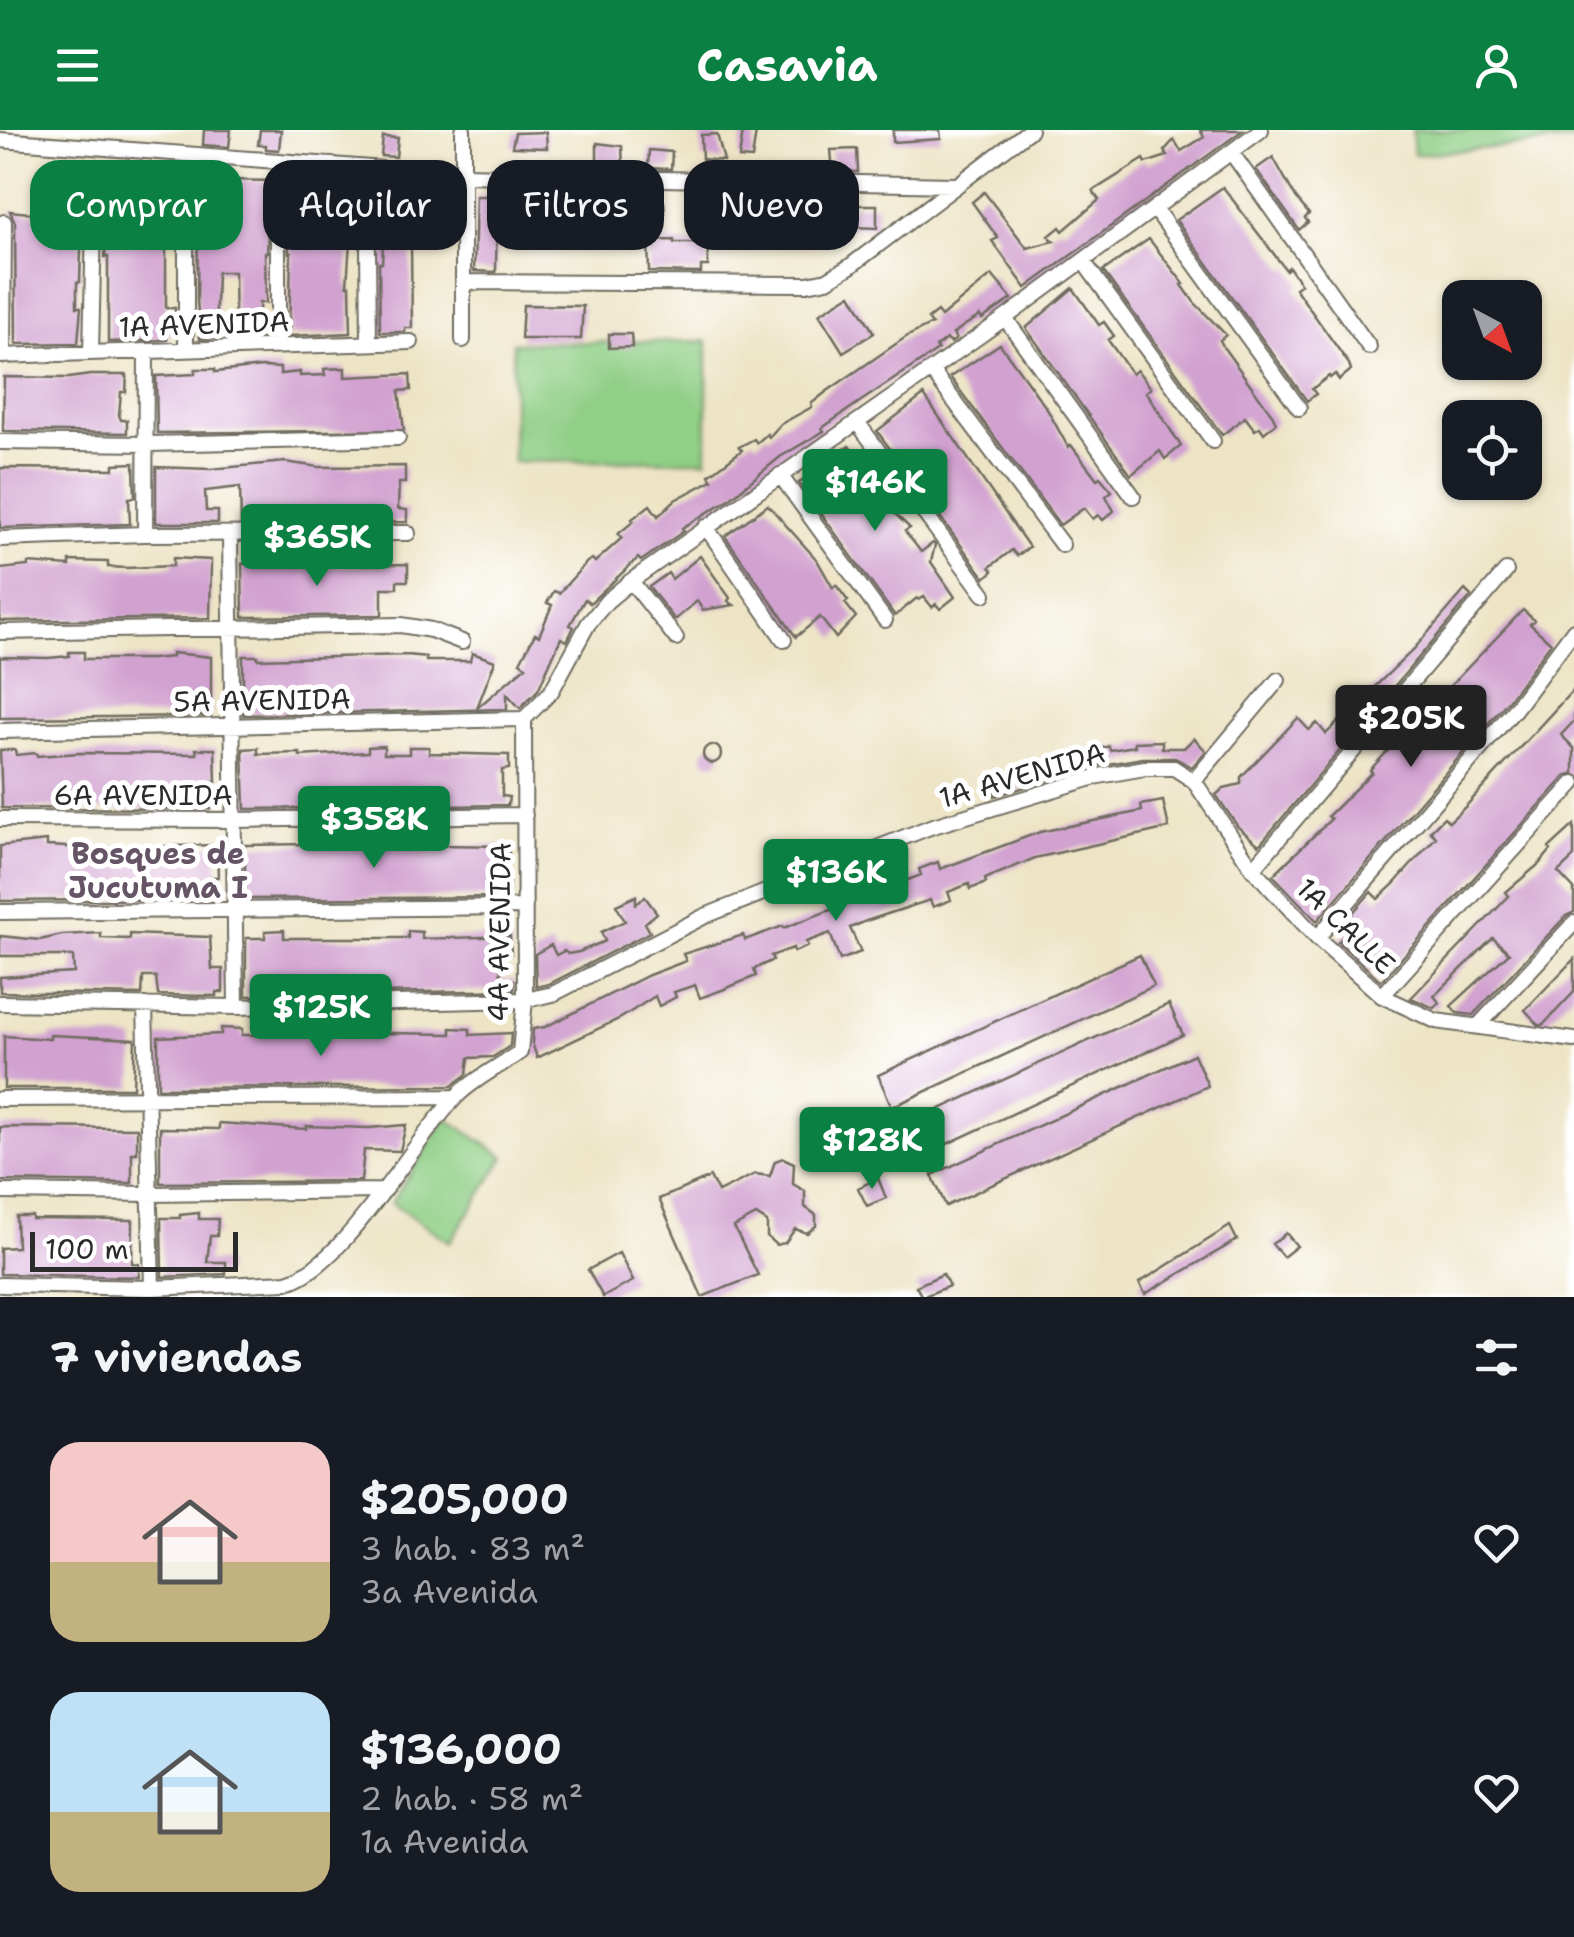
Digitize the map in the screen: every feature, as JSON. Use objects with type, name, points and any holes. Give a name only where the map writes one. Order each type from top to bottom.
[{"type":"street","points":[[463,160],[464,130]]},
{"type":"street","points":[[463,282],[807,284],[827,280],[1030,130]]},
{"type":"street","points":[[524,719],[551,692],[588,624],[631,582],[1005,318],[1261,130]]},
{"type":"street","points":[[0,140],[265,160]]},
{"type":"street","points":[[1231,152],[1370,347]]},
{"type":"street","points":[[467,175],[954,185]]},
{"type":"street","points":[[1155,209],[1299,408]]},
{"type":"street","points":[[2,356],[4,222]]},
{"type":"street","points":[[91,353],[93,250]]},
{"type":"street","points":[[186,250],[186,350]]},
{"type":"street","points":[[278,250],[278,346]]},
{"type":"street","points":[[368,250],[369,343]]},
{"type":"street","points":[[462,340],[463,250]]},
{"type":"street","points":[[1083,261],[1213,441]]},
{"type":"street","points":[[1005,318],[1133,496]]},
{"type":"street","name":"1A AVENIDA","points":[[2,356],[410,342]]},
{"type":"street","points":[[146,351],[146,534]]},
{"type":"street","points":[[932,370],[1062,546]]},
{"type":"street","points":[[857,422],[984,594]]},
{"type":"street","points":[[0,442],[148,444],[398,438]]},
{"type":"street","points":[[780,475],[886,620]]},
{"type":"street","points":[[706,527],[784,640]]},
{"type":"street","points":[[0,538],[408,534]]},
{"type":"street","points":[[230,536],[236,1007]]},
{"type":"street","points":[[1253,869],[1506,571]]},
{"type":"street","points":[[631,582],[676,638]]},
{"type":"street","points":[[0,632],[401,625],[431,630],[462,642]]},
{"type":"street","points":[[1318,938],[1514,710],[1574,630]]},
{"type":"street","points":[[1194,781],[1278,680]]},
{"type":"street","name":"5A AVENIDA","points":[[0,731],[524,719]]},
{"type":"street","name":"4A AVENIDA","points":[[152,1288],[304,1278],[317,1268],[456,1097],[520,1052],[525,1000],[524,719]]},
{"type":"street","name":"1A AVENIDA","points":[[0,1003],[236,1007],[525,1000],[553,994],[705,916],[930,827],[1099,776],[1144,768],[1174,768],[1194,781]]},
{"type":"street","name":"1A CALLE","points":[[1194,781],[1253,869],[1318,938],[1382,996],[1436,1021],[1574,1040]]},
{"type":"street","points":[[1382,996],[1574,783]]},
{"type":"street","name":"6A AVENIDA","points":[[0,819],[234,820],[525,814]]},
{"type":"street","points":[[0,912],[526,907]]},
{"type":"street","points":[[1478,1025],[1574,923]]},
{"type":"street","points":[[0,1285],[152,1288],[146,1005]]},
{"type":"street","points":[[0,1099],[456,1097]]},
{"type":"street","points":[[0,1192],[382,1190]]},
{"type":"green space","points":[[1412,130],[1574,130],[1574,140],[1414,155]]},
{"type":"green space","points":[[707,341],[707,460],[513,462],[513,343]]},
{"type":"green space","points":[[446,1118],[505,1157],[450,1242],[391,1203]]},
{"type":"building","points":[[204,130],[231,130],[229,147],[203,145]]},
{"type":"building","points":[[260,130],[281,130],[279,150],[258,145]]},
{"type":"building","points":[[893,130],[940,130],[941,139],[893,142]]},
{"type":"building","points":[[1200,130],[1243,130],[1026,288],[992,241],[998,238],[972,202],[984,192],[1027,248],[1054,241],[1049,236],[1060,227],[1063,231],[1099,200],[1093,191],[1144,159],[1146,163],[1167,156],[1164,151],[1174,140],[1181,151],[1204,137]]},
{"type":"building","points":[[743,131],[756,132],[752,159],[739,158]]},
{"type":"building","points":[[546,132],[547,148],[512,147],[515,133]]},
{"type":"building","points":[[717,134],[724,160],[702,159],[701,135]]},
{"type":"building","points":[[383,137],[398,138],[396,157],[381,156]]},
{"type":"building","points":[[597,143],[622,146],[623,160],[597,160]]},
{"type":"building","points":[[857,149],[857,160],[832,160],[831,150]]},
{"type":"building","points":[[649,150],[672,152],[671,169],[664,169],[664,160],[648,160]]},
{"type":"building","points":[[1273,157],[1309,214],[1305,218],[1308,222],[1299,230],[1256,169]]},
{"type":"building","points":[[243,180],[263,181],[263,250],[267,250],[266,303],[259,303],[260,337],[235,337],[234,272],[217,272],[215,338],[200,339],[198,250],[243,250]]},
{"type":"building","points":[[1223,187],[1286,270],[1289,267],[1301,284],[1295,288],[1349,364],[1351,370],[1339,380],[1335,374],[1329,376],[1312,389],[1316,394],[1307,401],[1176,220]]},
{"type":"building","points":[[476,196],[487,196],[487,250],[496,250],[496,272],[474,271]]},
{"type":"building","points":[[859,205],[877,205],[877,228],[859,227]]},
{"type":"building","points":[[10,211],[30,213],[30,250],[81,250],[78,343],[16,344],[15,222]]},
{"type":"building","points":[[1149,239],[1194,302],[1226,335],[1220,340],[1224,348],[1276,423],[1264,433],[1260,427],[1255,430],[1245,417],[1222,435],[1103,271]]},
{"type":"building","points":[[664,240],[684,243],[684,250],[708,250],[708,266],[701,266],[701,273],[649,272],[648,250],[664,250]]},
{"type":"building","points":[[106,250],[166,250],[166,308],[175,308],[175,330],[168,330],[167,340],[108,342]]},
{"type":"building","points":[[289,250],[349,250],[347,285],[351,333],[289,336]]},
{"type":"building","points":[[383,250],[411,250],[412,328],[405,328],[405,332],[380,332]]},
{"type":"building","points":[[992,275],[1012,299],[962,327],[953,334],[956,339],[951,343],[946,339],[936,347],[938,350],[822,428],[824,431],[780,457],[728,500],[682,528],[684,531],[641,561],[638,558],[590,603],[585,599],[570,625],[574,627],[567,641],[561,638],[538,690],[520,708],[507,694],[507,709],[243,715],[243,656],[258,659],[407,655],[426,657],[426,661],[470,661],[472,653],[495,661],[477,708],[526,666],[520,662],[535,634],[539,636],[554,591],[559,593],[587,562],[595,562],[622,538],[618,534],[632,519],[650,505],[658,516],[675,500],[712,480],[709,475],[742,450],[739,447],[754,439],[757,443],[767,434],[769,437],[781,424],[812,407],[826,392],[906,337],[932,324],[928,319],[937,312],[941,317]]},
{"type":"building","points":[[1073,288],[1099,325],[1104,322],[1114,336],[1108,340],[1132,374],[1137,370],[1151,388],[1146,392],[1181,446],[1165,459],[1160,451],[1131,475],[1026,328]]},
{"type":"building","points":[[851,294],[874,333],[843,352],[819,314]]},
{"type":"building","points":[[523,305],[583,306],[581,339],[521,339]]},
{"type":"building","points":[[609,334],[631,334],[632,347],[609,348]]},
{"type":"building","points":[[1000,344],[1047,409],[1068,447],[1071,445],[1097,479],[1100,477],[1112,491],[1106,496],[1114,511],[1103,520],[1098,515],[1093,519],[1084,508],[1060,525],[950,377]]},
{"type":"building","points":[[280,368],[280,374],[300,372],[300,376],[325,375],[324,369],[345,368],[345,377],[410,374],[411,390],[399,391],[404,430],[157,433],[156,376],[195,374],[195,369],[215,372]]},
{"type":"building","points":[[127,375],[119,415],[121,420],[127,420],[127,433],[3,431],[4,377]]},
{"type":"building","points":[[924,395],[1029,547],[1017,556],[1012,550],[990,567],[993,571],[985,578],[877,431]]},
{"type":"building","points":[[849,446],[897,511],[894,513],[910,528],[905,531],[921,552],[935,545],[931,562],[955,597],[940,609],[936,604],[932,607],[924,597],[917,598],[895,616],[799,483],[826,467],[824,464]]},
{"type":"building","points":[[285,462],[319,467],[405,466],[405,483],[399,483],[398,509],[407,510],[407,522],[241,523],[240,487],[205,491],[206,511],[218,511],[218,523],[156,523],[156,467],[211,469]]},
{"type":"building","points":[[134,463],[135,497],[129,498],[130,524],[0,528],[0,468],[114,469],[114,464]]},
{"type":"building","points":[[768,505],[817,560],[833,588],[836,585],[848,601],[845,603],[856,617],[836,638],[820,617],[796,637],[725,536]]},
{"type":"building","points":[[700,556],[734,605],[703,610],[697,601],[675,620],[649,587],[668,573],[672,579]]},
{"type":"building","points":[[173,558],[211,560],[210,618],[0,621],[0,569],[28,563],[70,566],[70,561],[108,562],[108,567],[126,568],[173,566]]},
{"type":"building","points":[[282,560],[282,565],[299,566],[408,564],[408,581],[397,581],[397,588],[382,588],[382,615],[243,617],[242,564]]},
{"type":"building","points":[[1465,590],[1471,596],[1261,843],[1238,827],[1216,795],[1224,788],[1241,784],[1241,777],[1298,718],[1309,730],[1317,723],[1326,734],[1414,649]]},
{"type":"building","points":[[1523,610],[1534,620],[1530,624],[1551,643],[1506,703],[1317,921],[1273,875],[1331,819],[1328,816],[1370,770]]},
{"type":"building","points":[[69,652],[84,652],[84,659],[151,659],[172,657],[172,653],[211,657],[211,716],[0,718],[0,657],[48,658],[69,656]]},
{"type":"building","points":[[1574,689],[1574,721],[1561,735],[1574,748],[1574,773],[1566,776],[1381,981],[1338,942],[1349,930],[1343,924],[1371,892],[1378,899],[1394,884],[1436,837],[1430,831],[1444,817],[1449,822],[1465,807]]},
{"type":"building","points":[[1194,738],[1206,751],[1192,767],[1175,758],[1143,758],[1096,766],[995,796],[992,787],[1053,767],[1052,762],[1109,746],[1110,750],[1135,746],[1134,742],[1162,741],[1162,748],[1184,748]]},
{"type":"building","points":[[712,745],[719,747],[719,761],[712,763],[705,761],[703,754],[705,747]]},
{"type":"building","points":[[384,746],[384,754],[409,754],[409,747],[429,747],[429,753],[509,755],[509,769],[502,770],[502,796],[509,797],[508,805],[245,809],[243,749],[258,748],[258,754],[300,756],[368,752],[368,747]]},
{"type":"building","points":[[196,749],[215,749],[216,782],[210,782],[210,809],[2,808],[0,750],[37,756],[197,754]]},
{"type":"building","points":[[1163,801],[1169,828],[1035,858],[985,879],[986,883],[948,892],[951,900],[933,907],[930,900],[866,921],[850,928],[861,952],[840,960],[830,933],[806,942],[808,946],[794,952],[793,948],[771,956],[773,960],[754,969],[756,976],[700,998],[695,985],[674,992],[676,997],[659,1006],[655,996],[621,1018],[537,1058],[533,1029],[545,1027],[649,975],[686,961],[683,954],[743,935],[745,940],[784,928],[921,875],[919,869],[938,862],[940,869],[1040,832],[1142,811],[1141,805]]},
{"type":"building","points":[[1574,825],[1574,857],[1558,872],[1574,889],[1574,912],[1473,1015],[1457,1013],[1451,1006],[1509,953],[1493,938],[1434,996],[1440,1003],[1434,1008],[1411,998],[1509,896],[1506,892],[1539,864],[1549,848]]},
{"type":"building","points":[[306,840],[368,846],[429,841],[438,845],[508,846],[510,861],[502,861],[509,897],[245,899],[245,845],[306,844]]},
{"type":"building","points":[[47,841],[47,846],[86,848],[217,845],[218,877],[211,877],[212,899],[0,901],[0,846]]},
{"type":"building","points":[[636,896],[636,904],[645,897],[657,913],[645,923],[650,932],[536,987],[535,954],[551,945],[556,955],[579,952],[605,941],[601,932],[625,921],[616,905]]},
{"type":"building","points":[[284,930],[284,938],[408,938],[408,931],[422,932],[422,939],[510,936],[511,954],[500,959],[501,981],[514,980],[514,990],[246,996],[246,938],[265,938],[265,931]]},
{"type":"building","points":[[101,933],[101,938],[130,939],[130,934],[210,937],[212,969],[223,969],[223,992],[217,992],[217,996],[158,995],[156,977],[143,977],[142,995],[0,992],[0,977],[74,973],[73,956],[0,956],[0,936],[40,940]]},
{"type":"building","points":[[1140,955],[1154,986],[892,1107],[878,1075]]},
{"type":"building","points":[[1574,959],[1574,992],[1539,1025],[1525,1010]]},
{"type":"building","points":[[1169,1004],[1183,1035],[921,1156],[907,1124]]},
{"type":"building","points":[[302,1027],[302,1035],[346,1037],[451,1034],[451,1028],[470,1029],[470,1035],[511,1033],[510,1046],[493,1057],[469,1058],[467,1074],[452,1086],[158,1088],[158,1037],[221,1034],[221,1028],[242,1029],[242,1035],[263,1035],[263,1030]]},
{"type":"building","points":[[50,1035],[135,1039],[133,1088],[4,1088],[4,1036],[50,1039]]},
{"type":"building","points":[[1194,1054],[1208,1086],[946,1206],[932,1175]]},
{"type":"building","points":[[219,1123],[306,1129],[406,1125],[400,1151],[364,1150],[361,1181],[160,1183],[160,1128],[219,1129]]},
{"type":"building","points":[[0,1127],[137,1128],[132,1183],[0,1181]]},
{"type":"building","points":[[783,1158],[794,1163],[793,1184],[805,1191],[805,1207],[816,1215],[816,1226],[807,1233],[795,1229],[785,1243],[776,1245],[767,1237],[767,1222],[756,1215],[734,1227],[758,1275],[702,1297],[659,1199],[710,1177],[718,1192],[755,1174],[770,1176],[775,1161]]},
{"type":"building","points":[[878,1178],[886,1198],[867,1206],[858,1188]]},
{"type":"building","points":[[199,1213],[199,1219],[218,1219],[217,1236],[210,1236],[207,1262],[226,1262],[226,1274],[162,1277],[161,1218]]},
{"type":"building","points":[[16,1216],[133,1220],[132,1263],[139,1264],[139,1277],[0,1274],[0,1248],[17,1247]]},
{"type":"building","points":[[1230,1226],[1237,1240],[1145,1294],[1139,1283]]},
{"type":"building","points":[[1286,1233],[1297,1246],[1283,1257],[1272,1244]]},
{"type":"building","points":[[619,1253],[633,1281],[603,1297],[588,1270]]},
{"type":"building","points":[[943,1274],[949,1286],[922,1297],[916,1286]]},
{"type":"district","name":"Bosques de Jucutuma I","points":[[158,870]]}]
